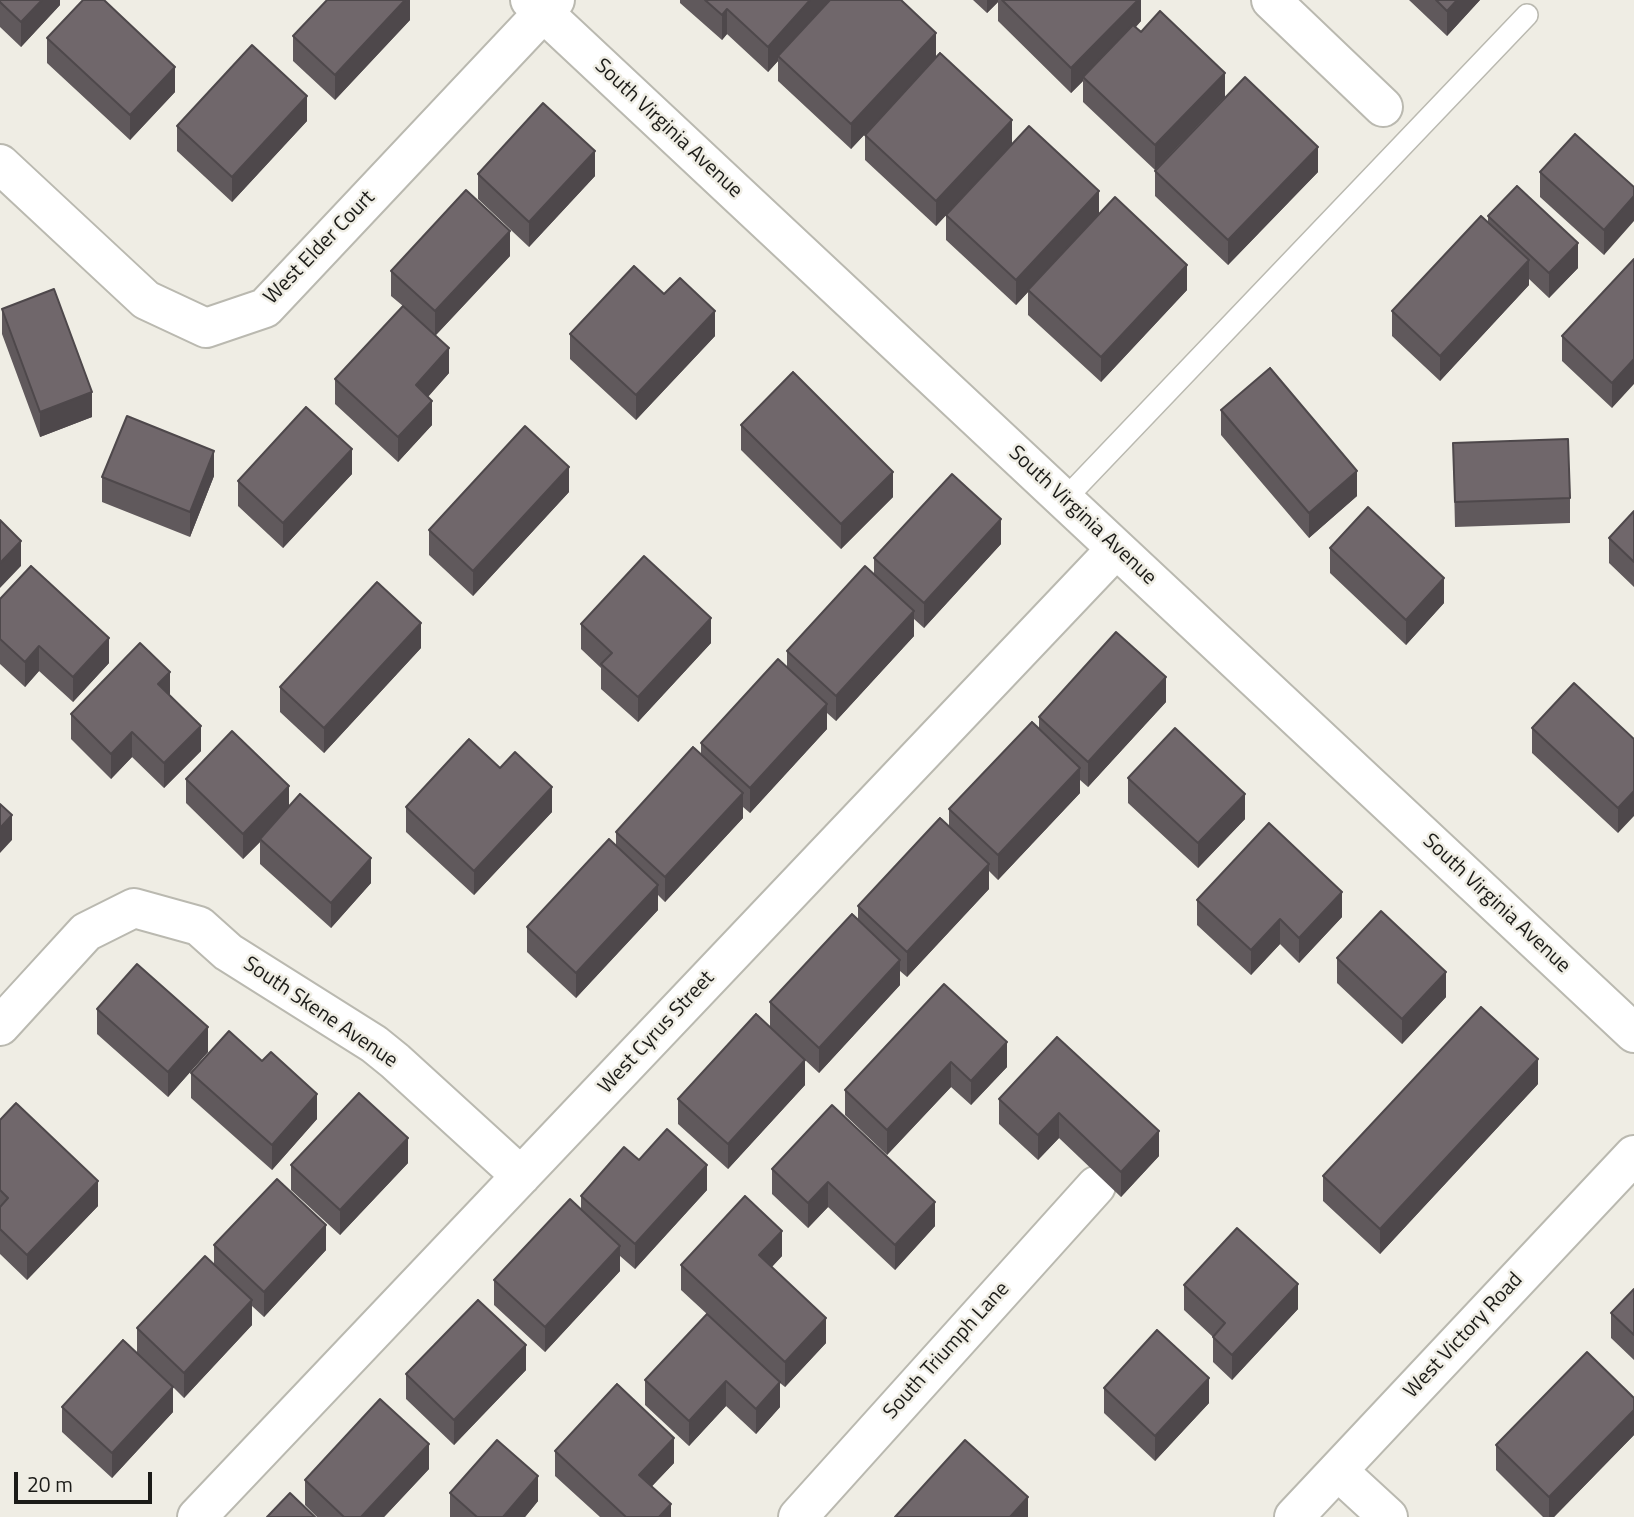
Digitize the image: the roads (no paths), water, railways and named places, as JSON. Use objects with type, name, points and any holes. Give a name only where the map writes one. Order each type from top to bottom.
[{"type":"street","points":[[1271,0],[1383,107]]},
{"type":"street","name":"West Elder Court","points":[[0,164],[146,300],[206,328],[265,308],[542,4]]},
{"type":"street","name":"South Virginia Avenue","points":[[542,4],[1064,500],[1634,1033]]},
{"type":"street","name":"West Cyrus Street","points":[[197,1517],[1116,549]]},
{"type":"street","name":"South Skene Avenue","points":[[0,1026],[86,932],[134,908],[199,926],[228,952],[374,1044],[521,1176]]},
{"type":"street","name":"West Victory Road","points":[[1294,1517],[1634,1155]]},
{"type":"street","name":"South Triumph Lane","points":[[798,1517],[1096,1186]]},
{"type":"street","points":[[1338,1471],[1388,1517]]},
{"type":"lane","points":[[1064,500],[1527,15]]}]
